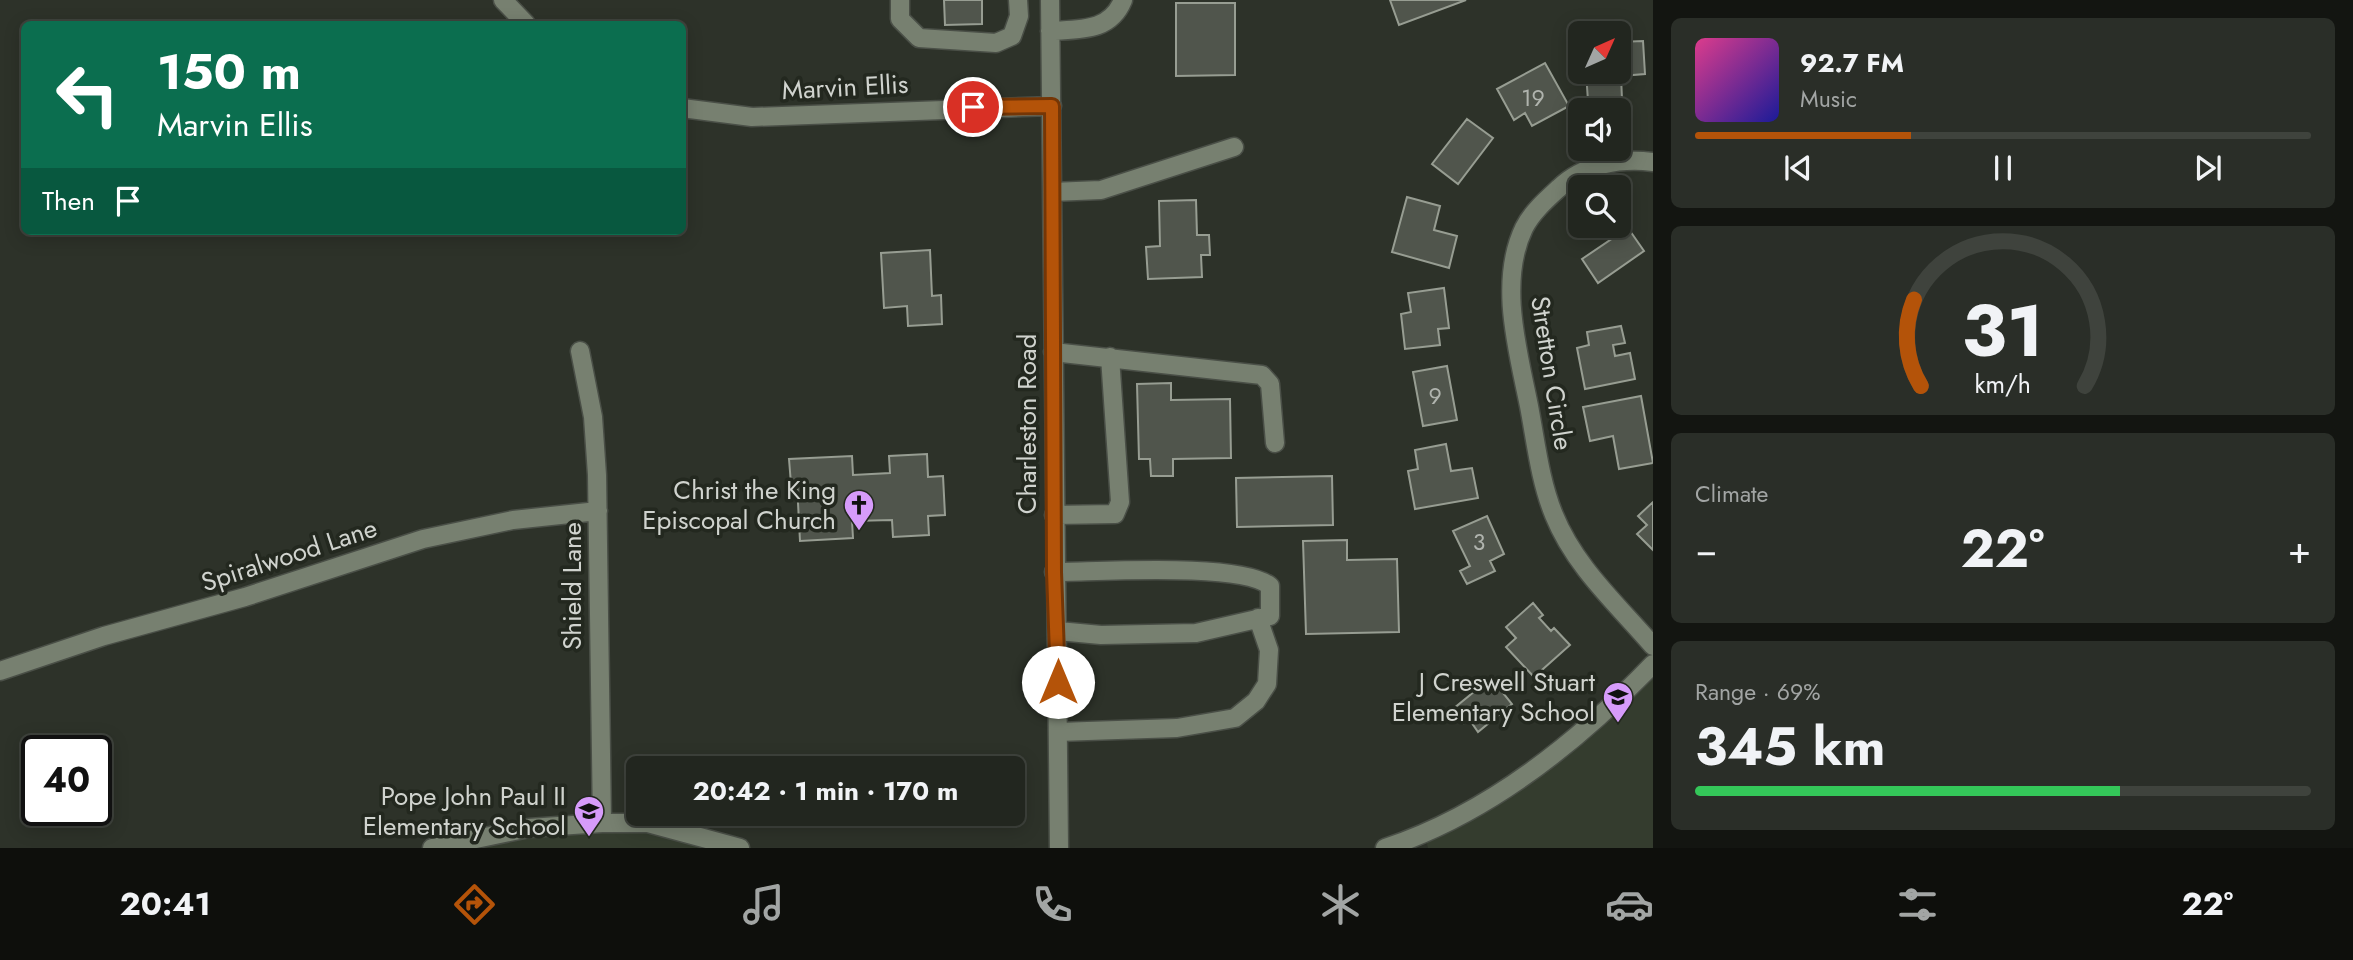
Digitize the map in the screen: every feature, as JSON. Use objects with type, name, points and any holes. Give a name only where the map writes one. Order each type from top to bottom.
[{"type":"street","points":[[503,0],[523,21]]},
{"type":"street","points":[[900,0],[900,19],[919,38],[996,43],[1012,36],[1019,16],[1018,0]]},
{"type":"street","name":"Charleston Road","points":[[1050,0],[1059,848]]},
{"type":"street","points":[[1050,31],[1094,27],[1108,22],[1123,0]]},
{"type":"street","name":"Marvin Ellis","points":[[686,109],[752,117],[1052,106]]},
{"type":"street","points":[[1052,192],[1101,190],[1234,147]]},
{"type":"street","name":"Stretton Circle","points":[[1653,162],[1629,159],[1599,166],[1572,176],[1544,202],[1524,228],[1512,293],[1520,366],[1542,480],[1553,514],[1569,547],[1587,573],[1653,646]]},
{"type":"street","name":"Shield Lane","points":[[580,351],[593,417],[598,511],[602,823]]},
{"type":"street","points":[[1053,352],[1262,375],[1270,384],[1275,443]]},
{"type":"street","points":[[1054,515],[1115,514],[1120,502],[1110,358]]},
{"type":"street","name":"Spiralwood Lane","points":[[0,671],[104,636],[234,601],[423,540],[513,520],[598,511]]},
{"type":"street","points":[[1054,572],[1184,571],[1259,577],[1270,586],[1272,612],[1270,616],[1196,633],[1101,635],[1058,631]]},
{"type":"street","points":[[1058,732],[1177,728],[1235,718],[1256,701],[1267,684],[1269,650],[1258,618]]},
{"type":"street","points":[[1385,848],[1425,835],[1468,814],[1513,785],[1653,664]]},
{"type":"street","points":[[432,848],[529,828],[602,823],[648,823],[740,848]]},
{"type":"shaded area","name":"J Creswell Stuart Elementary School","points":[[1653,663],[1653,848],[1428,848],[1425,835],[1513,785]]},
{"type":"shaded area","name":"Pope John Paul II Elementary School","points":[[602,823],[742,848],[432,848]]},
{"type":"building","points":[[944,0],[982,0],[982,24],[945,25]]},
{"type":"building","points":[[1390,0],[1466,0],[1399,25]]},
{"type":"building","points":[[1176,3],[1235,3],[1235,75],[1176,76]]},
{"type":"building","points":[[1643,41],[1645,74],[1631,75],[1631,42]]},
{"type":"building","points":[[1545,63],[1568,107],[1532,126],[1525,113],[1514,120],[1497,89]]},
{"type":"building","points":[[1587,84],[1621,84],[1622,98],[1588,98]]},
{"type":"building","points":[[1467,119],[1493,138],[1458,184],[1432,164]]},
{"type":"building","points":[[1407,197],[1440,206],[1434,230],[1457,236],[1449,268],[1392,252]]},
{"type":"building","points":[[1196,200],[1197,235],[1209,235],[1210,255],[1201,255],[1202,277],[1148,279],[1146,247],[1160,246],[1159,201]]},
{"type":"building","points":[[1631,232],[1644,251],[1598,283],[1582,259],[1613,238],[1631,238]]},
{"type":"building","points":[[930,250],[932,296],[941,295],[942,324],[908,326],[907,306],[884,308],[881,253]]},
{"type":"building","points":[[1444,288],[1449,328],[1438,329],[1440,345],[1405,349],[1401,314],[1411,312],[1408,293]]},
{"type":"building","points":[[1621,326],[1625,343],[1613,345],[1615,356],[1630,353],[1635,379],[1585,389],[1577,348],[1589,345],[1587,332]]},
{"type":"building","points":[[1447,366],[1457,420],[1423,426],[1413,372]]},
{"type":"building","points":[[1171,383],[1171,400],[1230,399],[1231,458],[1173,459],[1173,476],[1151,476],[1150,459],[1139,459],[1137,384]]},
{"type":"building","points":[[1641,396],[1653,463],[1619,469],[1613,436],[1590,441],[1583,407]]},
{"type":"building","points":[[1446,444],[1451,471],[1472,468],[1478,498],[1415,509],[1408,471],[1418,469],[1415,450]]},
{"type":"building","points":[[927,454],[928,477],[943,476],[945,515],[928,516],[929,535],[893,537],[892,520],[852,521],[853,538],[800,541],[797,484],[791,484],[789,459],[852,456],[853,475],[890,473],[889,456]]},
{"type":"building","points":[[1332,476],[1333,525],[1237,527],[1236,478]]},
{"type":"building","points":[[1653,502],[1653,550],[1637,534],[1647,525],[1638,516]]},
{"type":"building","points":[[1487,516],[1504,554],[1490,561],[1495,571],[1467,584],[1460,571],[1470,566],[1453,531]]},
{"type":"building","points":[[1347,540],[1347,560],[1397,559],[1399,632],[1306,634],[1303,541]]},
{"type":"building","points":[[1533,603],[1543,615],[1539,618],[1551,631],[1554,628],[1570,645],[1534,677],[1506,647],[1516,638],[1506,627]]},
{"type":"building","points":[[1491,678],[1512,704],[1478,732],[1469,719],[1464,723],[1453,709]]},
{"type":"place","name":"Christ the King Episcopal Church","points":[[859,532]]},
{"type":"place","name":"J Creswell Stuart Elementary School","points":[[1618,724]]},
{"type":"place","name":"Pope John Paul II Elementary School","points":[[589,838]]},
{"type":"route","points":[[973,107],[1052,106],[1054,572],[1058,682]]}]
